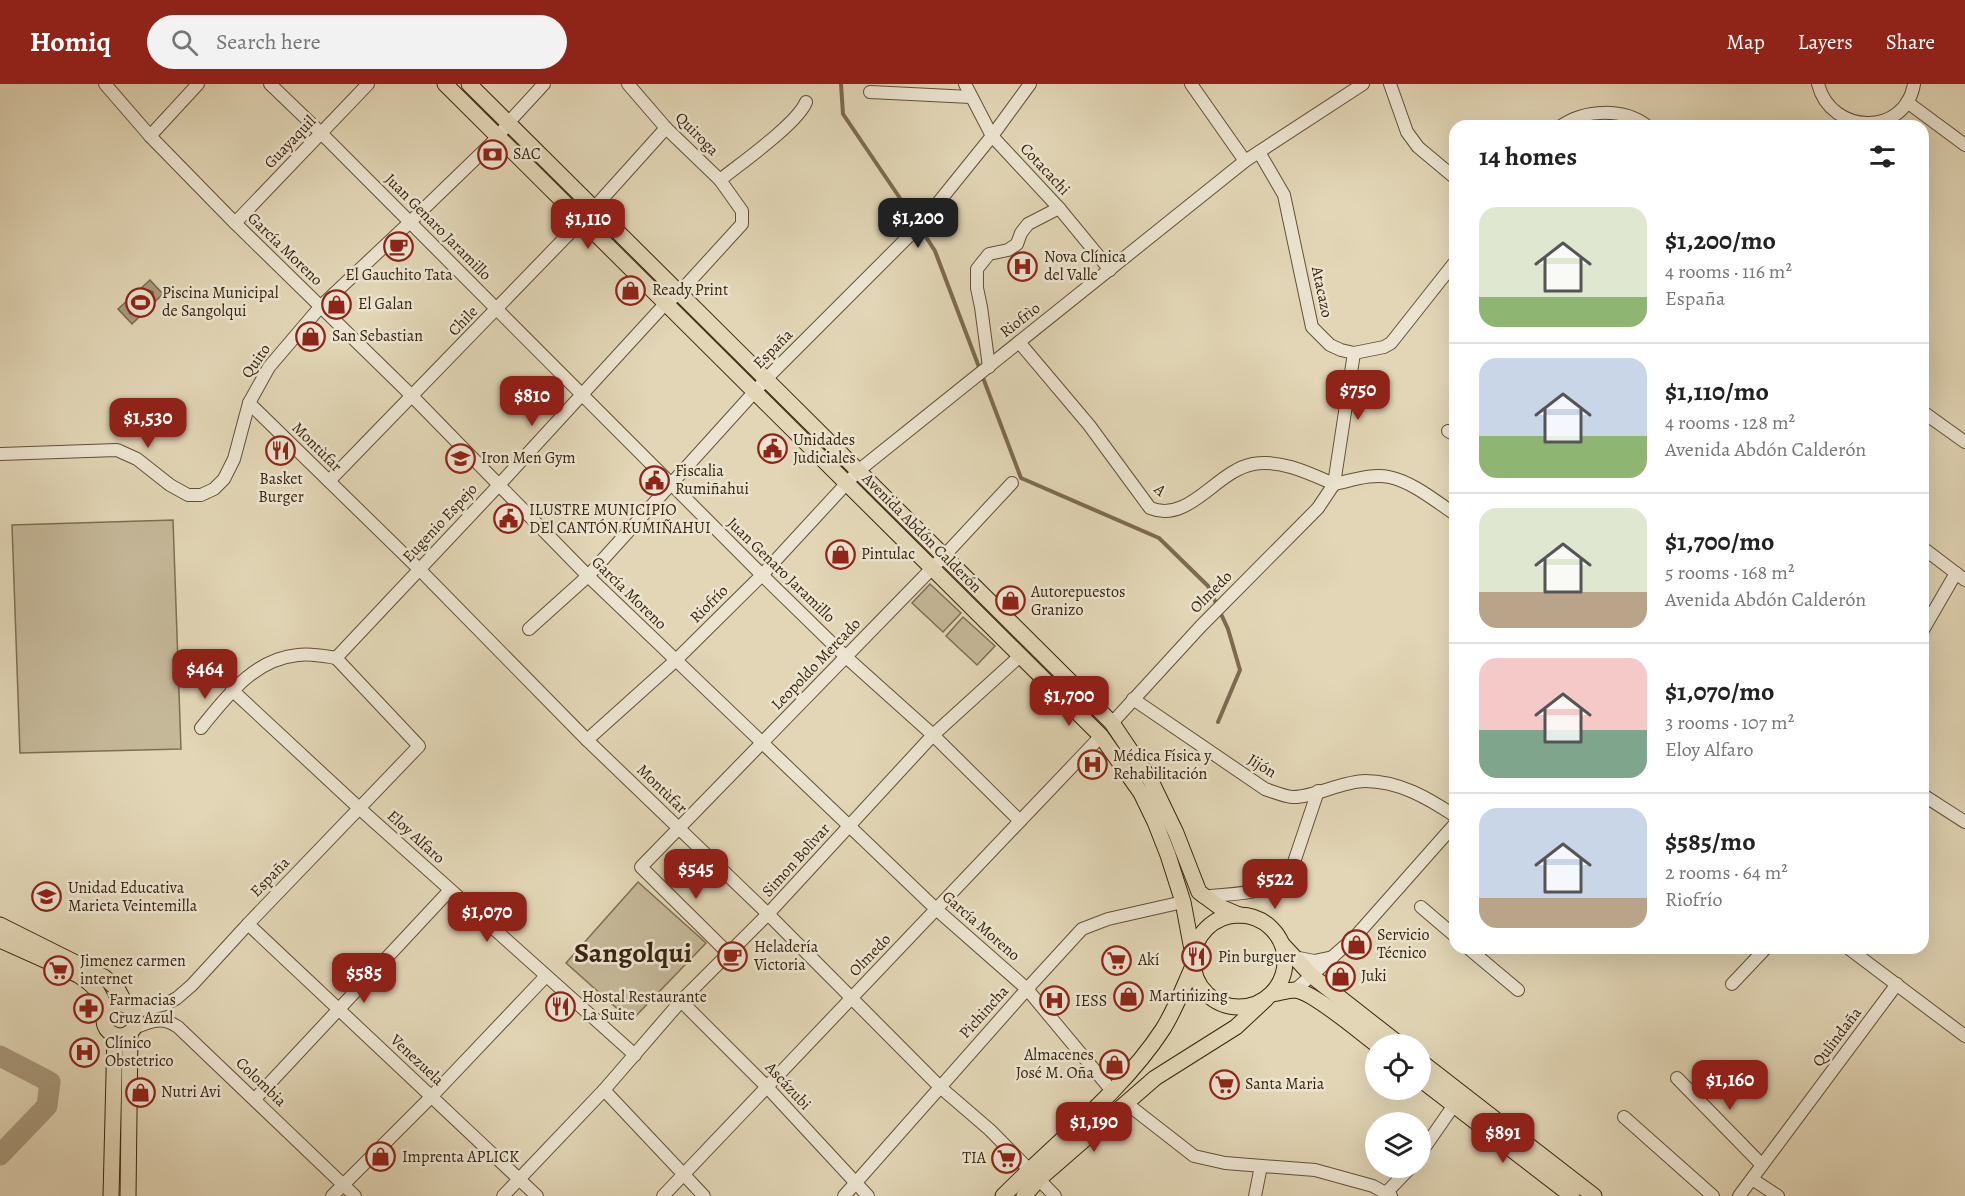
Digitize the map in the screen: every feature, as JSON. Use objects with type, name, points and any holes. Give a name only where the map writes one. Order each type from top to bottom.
[{"type":"main road","name":"Avenida Abdón Calderón","points":[[445,84],[1101,736],[1141,793],[1168,855],[1183,902],[1193,960]]},
{"type":"main road","name":"Avenida Abdón Calderón","points":[[469,84],[1112,723],[1151,781],[1203,897]]},
{"type":"main road","points":[[1203,897],[1239,915]]},
{"type":"main road","points":[[1024,1196],[1034,1174],[1112,1091],[1165,1026],[1193,960],[1197,942],[1209,926],[1226,916],[1250,916],[1270,927],[1287,951],[1312,976],[1386,1034]]},
{"type":"main road","points":[[0,924],[104,977],[118,990],[136,1020],[126,1032],[111,1196]]},
{"type":"main road","points":[[0,940],[89,982],[98,991],[106,1011]]},
{"type":"main road","points":[[1003,1196],[1126,1103],[1155,1078],[1236,1027],[1280,984],[1285,971],[1287,951]]},
{"type":"main road","points":[[1193,960],[1200,986],[1216,1001],[1225,1005],[1246,1007],[1269,997],[1295,990],[1315,999],[1365,1036]]},
{"type":"main road","points":[[126,1032],[106,1030],[104,1015],[117,1004],[130,1008]]},
{"type":"main road","points":[[126,1032],[128,1196]]},
{"type":"main road","points":[[1431,1070],[1594,1196]]},
{"type":"main road","points":[[1431,1087],[1572,1196]]},
{"type":"street","name":"García Moreno","points":[[105,84],[150,136],[235,223],[412,396],[588,576],[936,909],[1027,989],[1112,1091]]},
{"type":"street","points":[[150,136],[198,84]]},
{"type":"street","name":"Juan Genaro Jaramillo","points":[[270,84],[762,575],[846,657],[933,735],[1020,821]]},
{"type":"street","name":"Guayaquil","points":[[235,223],[368,84]]},
{"type":"street","name":"Quito","points":[[0,454],[117,450],[136,459],[188,495],[201,495],[214,489],[224,479],[234,459],[249,403],[268,367],[321,306],[498,136],[544,84]]},
{"type":"street","name":"Quiroga","points":[[628,84],[666,128],[720,180]]},
{"type":"street","name":"Cotacachi","points":[[965,84],[992,136],[1059,208],[1110,270]]},
{"type":"street","name":"España","points":[[529,629],[588,576],[766,379],[921,224],[992,136],[1030,84]]},
{"type":"street","points":[[1191,84],[1245,161]]},
{"type":"street","name":"Riofrìo","points":[[846,482],[1245,161],[1363,84]]},
{"type":"street","points":[[1390,84],[1407,132],[1418,147],[1449,173]]},
{"type":"street","points":[[1818,84],[1821,94],[1839,120]]},
{"type":"street","points":[[1885,120],[1897,113],[1907,102],[1914,84]]},
{"type":"street","points":[[870,93],[971,97]]},
{"type":"street","points":[[720,180],[792,121],[806,102]]},
{"type":"street","points":[[1907,102],[1965,145]]},
{"type":"street","points":[[1573,120],[1610,112],[1637,120]]},
{"type":"street","name":"Chile","points":[[329,481],[582,221],[666,128]]},
{"type":"street","name":"Atacazo","points":[[1258,152],[1284,195],[1312,327],[1330,345],[1354,352]]},
{"type":"street","name":"Eugenio Espejo","points":[[336,658],[742,224],[742,212],[720,180]]},
{"type":"street","points":[[988,368],[977,288],[977,268],[989,254],[1008,250],[1017,244],[1028,224],[1059,208]]},
{"type":"street","points":[[1449,270],[1391,343],[1384,347],[1354,352],[1334,484],[1388,477],[1403,482],[1449,510]]},
{"type":"street","name":"A","points":[[1019,342],[1089,425],[1150,508],[1163,512],[1176,511],[1239,468],[1251,464],[1283,465],[1311,473],[1334,484]]},
{"type":"street","name":"Montùfar","points":[[249,403],[419,569],[587,740],[768,914],[940,1087],[990,1130],[1055,1196]]},
{"type":"street","points":[[1929,416],[1965,442]]},
{"type":"street","name":"Riofrío","points":[[587,740],[675,661],[762,575],[846,482]]},
{"type":"street","name":"Leopoldo Mercado","points":[[729,954],[641,867],[944,556],[1012,483]]},
{"type":"street","name":"Olmedo","points":[[1112,723],[1201,626],[1318,508],[1334,484]]},
{"type":"street","points":[[1929,553],[1960,577],[1929,621]]},
{"type":"street","points":[[201,728],[232,690],[262,666],[281,658],[300,654],[336,658]]},
{"type":"street","name":"Simon Bolìvar","points":[[503,1196],[604,1090],[681,1001],[768,914],[933,735],[1020,656]]},
{"type":"street","name":"España","points":[[130,1008],[166,1004],[192,985],[418,746],[336,658]]},
{"type":"street","name":"Eloy Alfaro","points":[[232,690],[359,808],[635,1055]]},
{"type":"street","name":"Jijón","points":[[1132,699],[1265,789],[1294,797],[1364,781],[1393,784],[1426,798],[1449,812]]},
{"type":"street","name":"Olmedo","points":[[663,1196],[1101,736]]},
{"type":"street","points":[[1203,897],[1260,890],[1286,878],[1291,871],[1318,791]]},
{"type":"street","points":[[1929,799],[1965,822]]},
{"type":"street","points":[[1295,990],[1355,937],[1449,831]]},
{"type":"street","points":[[255,1099],[450,890]]},
{"type":"street","name":"Pichincha","points":[[844,1196],[1082,929],[1108,919],[1183,902]]},
{"type":"street","points":[[1421,907],[1449,931]]},
{"type":"street","name":"Venezuela","points":[[248,924],[537,1196]]},
{"type":"street","points":[[1287,951],[1314,961],[1334,957]]},
{"type":"street","points":[[1475,954],[1518,990]]},
{"type":"street","points":[[1480,958],[1484,954]]},
{"type":"street","points":[[1732,984],[1760,954]]},
{"type":"street","points":[[1856,954],[1965,1036]]},
{"type":"street","points":[[332,1196],[431,1097],[546,976]]},
{"type":"street","name":"Qulindaña","points":[[1739,1196],[1897,984]]},
{"type":"street","name":"Ascázubi","points":[[681,1001],[767,1087],[868,1196]]},
{"type":"street","name":"Colombia","points":[[126,1032],[155,1020],[171,1022],[355,1196]]},
{"type":"street","points":[[1677,1078],[1762,1165]]},
{"type":"street","points":[[604,1090],[704,1196]]},
{"type":"street","points":[[1126,1103],[1194,1156],[1225,1163],[1315,1170],[1373,1186],[1389,1194],[1402,1178]]},
{"type":"street","points":[[1431,1138],[1454,1105]]},
{"type":"street","points":[[1624,1117],[1713,1196]]},
{"type":"street","points":[[1255,1196],[1261,1166]]},
{"type":"street","points":[[1752,1179],[1778,1196]]},
{"type":"shaded area","points":[[173,520],[181,749],[20,753],[12,525]]},
{"type":"shaded area","points":[[930,584],[961,613],[943,632],[912,603]]},
{"type":"shaded area","points":[[963,617],[995,646],[977,665],[946,636]]},
{"type":"shaded area","points":[[638,882],[706,943],[631,1021],[566,963]]},
{"type":"water","name":"Piscina Municipal de Sangolqui","points":[[150,280],[163,294],[132,324],[118,309]]},
{"type":"waterway","points":[[841,84],[843,114],[910,213]]},
{"type":"waterway","points":[[926,237],[935,251],[1021,478],[1159,538],[1208,586],[1228,629],[1240,670],[1218,722]]},
{"type":"waterway","points":[[0,1056],[50,1082],[47,1106],[0,1155]]},
{"type":"place","name":"SAC","points":[[492,154]]},
{"type":"place","name":"El Gauchito Tata","points":[[399,247]]},
{"type":"place","name":"Nova Clínica del Valle","points":[[1023,266]]},
{"type":"place","name":"Ready Print","points":[[631,290]]},
{"type":"place","name":"Piscina Municipal de Sangolqui","points":[[141,302]]},
{"type":"place","name":"El Galan","points":[[337,304]]},
{"type":"place","name":"San Sebastian","points":[[311,336]]},
{"type":"place","name":"Unidades Judiciales","points":[[772,449]]},
{"type":"place","name":"Basket Burger","points":[[281,451]]},
{"type":"place","name":"Iron Men Gym","points":[[460,458]]},
{"type":"place","name":"Fiscalia Rumiñahui","points":[[654,480]]},
{"type":"place","name":"ILUSTRE MUNICIPIO DEl CANTÓN RUMIÑAHUI","points":[[508,519]]},
{"type":"place","name":"Pintulac","points":[[840,554]]},
{"type":"place","name":"Autorepuestos Granizo","points":[[1010,601]]},
{"type":"place","name":"Médica Física y Rehabilitación","points":[[1092,765]]},
{"type":"place","name":"Unidad Educativa Marieta Veintemilla","points":[[47,897]]},
{"type":"place","name":"Servicio Técnico","points":[[1356,944]]},
{"type":"place","name":"Heladería Victoria","points":[[733,956]]},
{"type":"place","name":"Pin burguer","points":[[1197,957]]},
{"type":"place","name":"Akí","points":[[1117,960]]},
{"type":"place","name":"Jimenez carmen internet","points":[[59,970]]},
{"type":"place","name":"Juki","points":[[1340,976]]},
{"type":"place","name":"Martinizing","points":[[1128,996]]},
{"type":"place","name":"IESS","points":[[1054,1001]]},
{"type":"place","name":"Hostal Restaurante La Suite","points":[[561,1006]]},
{"type":"place","name":"Farmacias Cruz Azul","points":[[88,1009]]},
{"type":"place","name":"Clínico Obstetrico","points":[[84,1052]]},
{"type":"place","name":"Almacenes José M. Oña","points":[[1115,1064]]},
{"type":"place","name":"Santa Maria","points":[[1224,1084]]},
{"type":"place","name":"Nutri Avi","points":[[140,1092]]},
{"type":"place","name":"Imprenta APLICK","points":[[381,1157]]},
{"type":"place","name":"TIA","points":[[1007,1158]]},
{"type":"district","name":"Sangolqui","points":[[633,953]]}]
